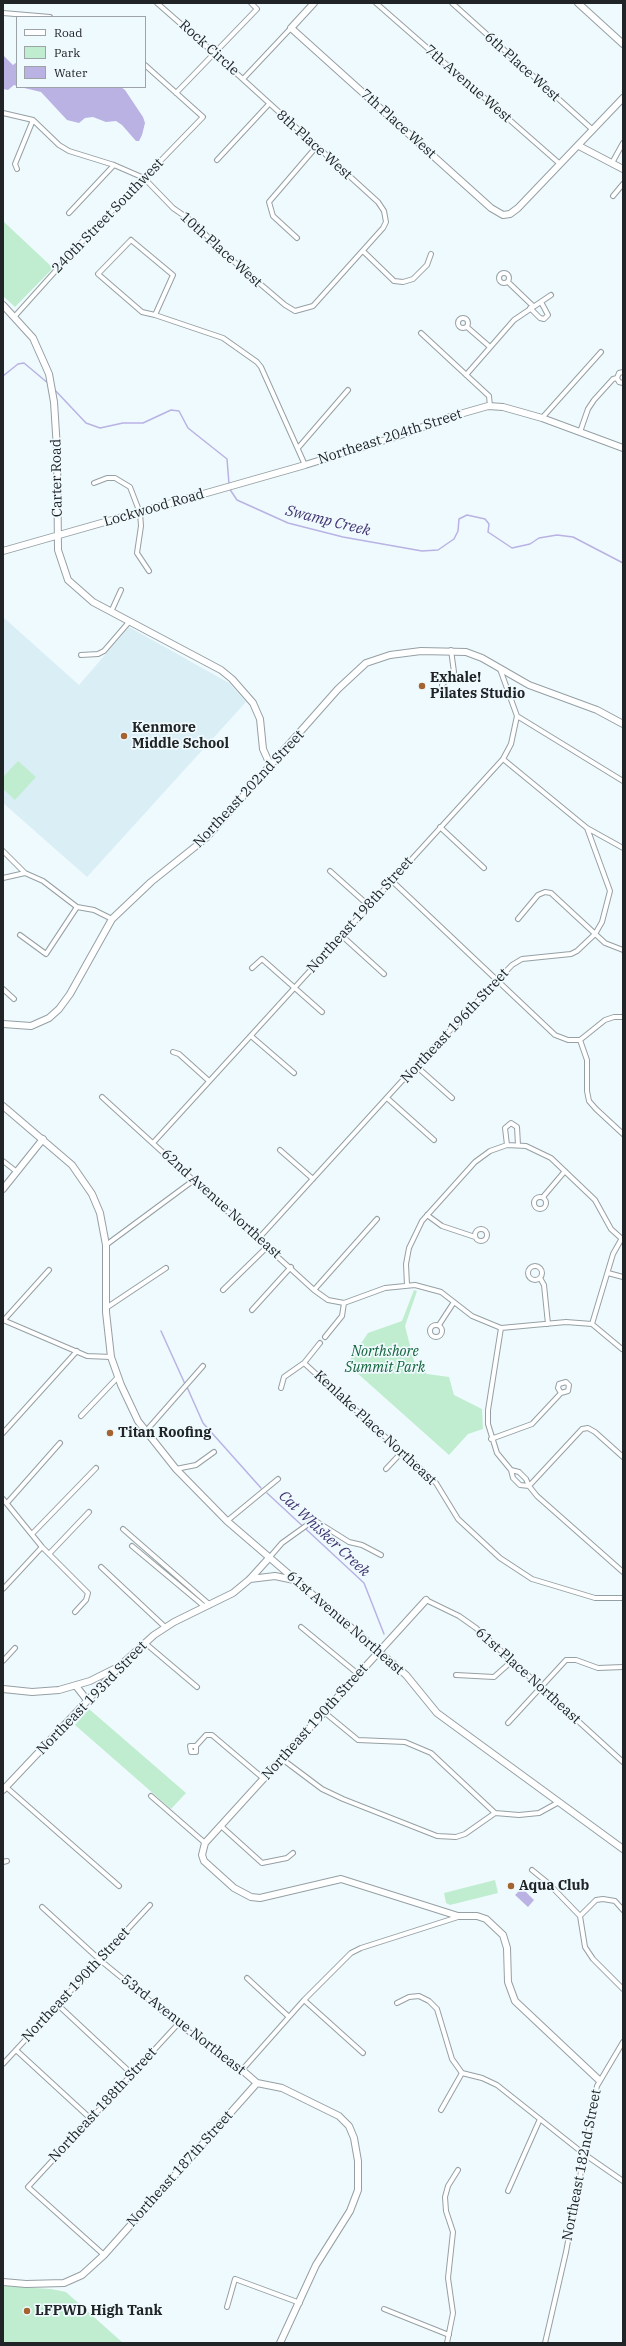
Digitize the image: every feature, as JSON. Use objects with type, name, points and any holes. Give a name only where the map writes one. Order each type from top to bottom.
[{"type":"street","name":"Rock Circle","points":[[156,3],[243,79]]},
{"type":"street","points":[[146,66],[176,93],[257,9],[251,3]]},
{"type":"street","points":[[243,79],[314,3]]},
{"type":"street","name":"7th Avenue West","points":[[376,3],[560,164]]},
{"type":"street","name":"6th Place West","points":[[452,3],[593,130]]},
{"type":"street","points":[[578,3],[623,44]]},
{"type":"street","points":[[3,13],[38,16]]},
{"type":"street","name":"7th Place West","points":[[291,28],[498,213],[507,215],[518,208],[560,164]]},
{"type":"street","name":"8th Place West","points":[[243,79],[378,202],[384,211],[386,222],[383,228],[363,252]]},
{"type":"street","name":"240th Street Southwest","points":[[14,316],[77,247],[203,117],[176,93]]},
{"type":"street","points":[[560,164],[579,146],[623,98]]},
{"type":"street","points":[[217,160],[269,104]]},
{"type":"street","points":[[3,113],[33,120],[59,145],[114,165],[144,178]]},
{"type":"street","points":[[17,169],[15,164],[33,120]]},
{"type":"street","points":[[612,163],[623,143]]},
{"type":"street","points":[[297,238],[273,216],[269,202],[317,146]]},
{"type":"street","points":[[579,146],[623,169]]},
{"type":"street","points":[[69,213],[114,165]]},
{"type":"street","name":"10th Place West","points":[[144,178],[173,208],[196,224],[218,248],[285,305],[295,310],[305,309],[319,300],[363,252]]},
{"type":"street","points":[[613,196],[623,184]]},
{"type":"street","points":[[155,315],[173,275],[131,240],[98,274],[142,312],[217,336],[251,357],[261,367],[305,465]]},
{"type":"street","points":[[363,252],[394,281],[403,282],[413,279],[427,265],[431,254]]},
{"type":"street","points":[[508,282],[532,307],[540,318],[544,319],[548,314],[541,302]]},
{"type":"street","points":[[466,375],[514,320],[551,295]]},
{"type":"street","name":"Carter Road","points":[[3,305],[33,338],[49,374],[54,402],[57,449],[58,550],[68,580],[84,596],[111,612],[221,670],[244,691],[253,703],[260,719],[263,749],[271,767]]},
{"type":"street","points":[[467,327],[490,347]]},
{"type":"street","points":[[421,333],[489,396],[490,406],[503,407],[542,418],[623,448]]},
{"type":"street","points":[[542,418],[601,352]]},
{"type":"street","points":[[580,432],[594,400],[613,379],[617,378],[618,374],[623,372]]},
{"type":"street","points":[[617,378],[619,382],[623,383]]},
{"type":"street","points":[[298,448],[348,390]]},
{"type":"street","name":"Northeast 204th Street","points":[[305,465],[398,436],[476,409],[490,406]]},
{"type":"street","name":"Lockwood Road","points":[[3,551],[305,465]]},
{"type":"street","points":[[94,483],[107,478],[126,483],[130,487],[140,513],[142,531],[137,553],[150,571]]},
{"type":"street","points":[[111,612],[120,590]]},
{"type":"street","points":[[81,655],[98,654],[104,651],[129,622]]},
{"type":"street","points":[[442,685],[454,672],[451,650]]},
{"type":"street","name":"Northeast 202nd Street","points":[[3,1024],[23,1027],[44,1020],[59,1009],[70,994],[112,919],[151,882],[206,838],[271,767],[342,685],[366,663],[390,654],[451,650],[466,652],[482,658],[529,685],[597,710],[623,724]]},
{"type":"street","points":[[500,668],[517,716],[623,780]]},
{"type":"street","name":"Northeast 198th Street","points":[[153,1143],[440,826],[503,759],[511,744],[517,716]]},
{"type":"street","points":[[503,759],[587,828],[623,848]]},
{"type":"street","points":[[440,826],[484,868]]},
{"type":"street","name":"Northeast 196th Street","points":[[259,1238],[416,1066],[496,980],[512,965],[522,959],[571,954],[577,951],[595,934],[602,922],[610,890],[587,828]]},
{"type":"street","points":[[3,851],[25,873],[42,881],[77,907],[94,910],[112,919]]},
{"type":"street","points":[[330,871],[368,905]]},
{"type":"street","points":[[3,878],[25,873]]},
{"type":"street","points":[[391,880],[555,1035],[563,1039],[580,1040],[605,1020],[614,1017],[623,1017]]},
{"type":"street","points":[[518,918],[538,895],[545,892],[556,896],[595,934],[615,948],[623,950]]},
{"type":"street","points":[[20,935],[46,954],[77,907]]},
{"type":"street","points":[[341,935],[384,974]]},
{"type":"street","points":[[252,968],[262,959],[322,1012]]},
{"type":"street","points":[[3,989],[14,999]]},
{"type":"street","points":[[251,1036],[294,1074]]},
{"type":"street","points":[[580,1040],[587,1060],[587,1091],[589,1101],[596,1110],[623,1134]]},
{"type":"street","points":[[173,1052],[179,1054],[209,1081]]},
{"type":"street","points":[[416,1066],[452,1098]]},
{"type":"street","name":"62nd Avenue Northeast","points":[[102,1097],[268,1246],[314,1290],[328,1300],[344,1303]]},
{"type":"street","points":[[387,1098],[434,1140]]},
{"type":"street","points":[[3,1106],[72,1165],[84,1180],[100,1213],[106,1245],[106,1308],[111,1358],[97,1358],[77,1351],[3,1320],[49,1270]]},
{"type":"street","points":[[507,1145],[505,1128],[512,1123],[518,1130],[518,1144]]},
{"type":"street","points":[[3,1189],[43,1139]]},
{"type":"street","points":[[407,1285],[406,1260],[411,1240],[427,1215],[475,1162],[490,1151],[507,1145],[518,1144],[541,1152],[565,1171],[595,1200],[611,1229],[622,1238],[614,1254],[592,1324]]},
{"type":"street","points":[[280,1150],[313,1179]]},
{"type":"street","points":[[3,1160],[17,1172]]},
{"type":"street","points":[[543,1197],[565,1171]]},
{"type":"street","points":[[106,1245],[194,1180]]},
{"type":"street","points":[[427,1215],[442,1226],[475,1237]]},
{"type":"street","points":[[314,1290],[377,1219]]},
{"type":"street","points":[[224,1290],[268,1246]]},
{"type":"street","points":[[252,1310],[291,1267]]},
{"type":"street","points":[[106,1308],[166,1268]]},
{"type":"street","points":[[608,1273],[623,1277]]},
{"type":"street","points":[[540,1278],[544,1285],[548,1324]]},
{"type":"street","points":[[325,1338],[342,1316],[344,1303],[385,1288],[407,1285],[431,1288],[454,1302],[480,1321],[501,1328],[579,1322],[592,1324],[623,1350]]},
{"type":"street","points":[[439,1325],[454,1302]]},
{"type":"street","points":[[501,1328],[488,1410],[488,1424],[491,1439],[497,1453],[511,1470],[513,1478],[520,1485],[529,1486]]},
{"type":"street","points":[[281,1388],[284,1377],[304,1363],[320,1343]]},
{"type":"street","points":[[3,1433],[77,1351]]},
{"type":"street","name":"61st Avenue Northeast","points":[[111,1358],[138,1420],[176,1469],[227,1521],[406,1675],[437,1713],[623,1849]]},
{"type":"street","name":"Kenlake Place Northeast","points":[[304,1363],[436,1483],[463,1524],[500,1558],[532,1579],[595,1598],[623,1598]]},
{"type":"street","points":[[146,1431],[203,1366]]},
{"type":"street","points":[[81,1416],[118,1377]]},
{"type":"street","points":[[491,1439],[532,1424],[561,1393]]},
{"type":"street","points":[[529,1486],[582,1429],[588,1428],[595,1432],[623,1457]]},
{"type":"street","points":[[7,1503],[60,1443]]},
{"type":"street","points":[[176,1469],[196,1464],[214,1452]]},
{"type":"street","points":[[386,1469],[401,1452]]},
{"type":"street","points":[[32,1534],[96,1468]]},
{"type":"street","points":[[511,1470],[519,1472],[526,1479],[529,1486],[584,1539],[623,1572]]},
{"type":"street","points":[[227,1521],[278,1479]]},
{"type":"street","points":[[3,1499],[42,1548],[88,1593],[86,1600],[75,1612]]},
{"type":"street","points":[[49,1554],[89,1512]]},
{"type":"street","points":[[270,1558],[282,1543],[314,1520],[349,1542],[362,1545],[381,1555]]},
{"type":"street","points":[[124,1529],[207,1606]]},
{"type":"street","points":[[132,1546],[207,1606]]},
{"type":"street","points":[[3,1589],[42,1548]]},
{"type":"street","name":"Northeast 193rd Street","points":[[4,1789],[87,1700],[145,1643],[165,1627],[233,1593],[250,1579],[270,1558]]},
{"type":"street","points":[[101,1567],[165,1627]]},
{"type":"street","points":[[250,1579],[275,1576],[297,1581]]},
{"type":"street","name":"Northeast 190th Street","points":[[205,1843],[426,1600]]},
{"type":"street","name":"61st Place Northeast","points":[[426,1600],[467,1621],[541,1686],[623,1762]]},
{"type":"street","points":[[302,1627],[358,1674]]},
{"type":"street","points":[[145,1643],[197,1687]]},
{"type":"street","points":[[3,1661],[15,1648]]},
{"type":"street","points":[[508,1723],[566,1660],[576,1660],[598,1668],[622,1667]]},
{"type":"street","points":[[456,1675],[494,1677],[512,1661]]},
{"type":"street","points":[[3,1689],[40,1692],[76,1686],[102,1676],[122,1664]]},
{"type":"street","points":[[76,1686],[87,1700]]},
{"type":"street","points":[[324,1712],[358,1740],[405,1742],[431,1753],[495,1813]]},
{"type":"street","points":[[196,1746],[206,1735],[212,1735],[264,1779]]},
{"type":"street","points":[[282,1759],[310,1781],[336,1796],[437,1836],[456,1836],[465,1834],[495,1813],[528,1815],[549,1809],[558,1802]]},
{"type":"street","points":[[4,1789],[119,1886]]},
{"type":"street","points":[[151,1796],[205,1843],[202,1855],[204,1860],[234,1888],[251,1897],[260,1898],[342,1879],[458,1916],[477,1916],[486,1919],[501,1931],[507,1948],[510,1988],[515,2001],[599,2080]]},
{"type":"street","points":[[221,1826],[262,1863],[287,1858],[293,1853]]},
{"type":"street","points":[[532,1870],[548,1883],[580,1916],[585,1947],[593,1959],[623,1990]]},
{"type":"street","points":[[580,1916],[596,1900],[603,1899],[615,1901],[623,1910]]},
{"type":"street","name":"Northeast 190th Street","points":[[3,2064],[150,1905]]},
{"type":"street","name":"53rd Avenue Northeast","points":[[42,1907],[100,1960],[178,2024],[258,2083],[282,2088],[339,2116],[349,2126],[354,2138],[360,2174],[358,2190],[350,2211],[316,2264],[300,2303]]},
{"type":"street","points":[[242,2070],[304,2000],[350,1953],[458,1916]]},
{"type":"street","points":[[247,1978],[289,2017]]},
{"type":"street","points":[[397,2003],[409,1997],[419,1996],[429,2001],[437,2009],[452,2059],[462,2073],[482,2078],[497,2085],[584,2154],[623,2181]]},
{"type":"street","points":[[304,2000],[363,2053]]},
{"type":"street","points":[[58,2005],[132,2074]]},
{"type":"street","name":"Northeast 188th Street","points":[[104,2255],[28,2187],[178,2024]]},
{"type":"street","name":"Northeast 182nd Street","points":[[545,2343],[599,2080],[623,2042]]},
{"type":"street","points":[[16,2050],[91,2119]]},
{"type":"street","points":[[441,2110],[462,2073]]},
{"type":"street","name":"Northeast 187th Street","points":[[3,2282],[26,2284],[73,2281],[82,2275],[104,2255],[258,2083]]},
{"type":"street","points":[[508,2191],[540,2119]]},
{"type":"street","points":[[448,2343],[453,2313],[448,2278],[453,2232],[446,2210],[445,2197],[448,2186],[458,2170]]},
{"type":"street","points":[[227,2307],[235,2279],[300,2303],[280,2343]]},
{"type":"street","points":[[384,2309],[449,2336]]},
{"type":"shaded area","name":"Kenmore Middle School","points":[[3,617],[79,685],[129,627],[229,683],[246,702],[87,877],[3,803]]},
{"type":"green space","points":[[3,221],[53,268],[15,307],[3,296]]},
{"type":"green space","points":[[18,761],[36,777],[15,800],[3,789],[3,777]]},
{"type":"green space","name":"Northshore Summit Park","points":[[414,1290],[417,1291],[405,1326],[414,1361],[427,1374],[449,1377],[454,1395],[482,1409],[483,1429],[468,1434],[449,1455],[347,1364],[368,1333],[402,1321]]},
{"type":"green space","points":[[89,1709],[186,1793],[171,1809],[75,1725]]},
{"type":"green space","points":[[495,1880],[498,1893],[450,1905],[446,1903],[444,1893]]},
{"type":"green space","points":[[3,2286],[51,2289],[66,2292],[123,2343],[3,2343]]},
{"type":"water","points":[[3,55],[13,65],[16,63],[16,86],[14,85],[8,90],[3,89]]},
{"type":"water","points":[[24,88],[122,88],[143,117],[145,123],[142,135],[139,141],[136,141],[122,125],[116,121],[106,122],[93,117],[85,118],[79,123],[67,120],[41,92]]},
{"type":"water","points":[[522,1888],[534,1900],[528,1907],[515,1895]]},
{"type":"waterway","name":"Swamp Creek","points":[[3,376],[18,364],[24,363],[49,384]]},
{"type":"waterway","name":"Swamp Creek","points":[[53,388],[86,423],[100,428],[123,423],[143,423],[171,410],[179,411],[188,428],[227,459],[229,484]]},
{"type":"waterway","name":"Swamp Creek","points":[[229,488],[237,500],[288,523],[343,537],[422,551],[438,550],[454,539],[458,531],[459,519],[467,515],[485,519],[489,524],[488,532],[512,548],[530,544],[539,538],[557,535],[573,537],[623,563]]},
{"type":"waterway","name":"Cat Whisker Creek","points":[[161,1331],[185,1384]]},
{"type":"waterway","name":"Cat Whisker Creek","points":[[187,1387],[203,1423],[261,1488]]},
{"type":"waterway","name":"Cat Whisker Creek","points":[[267,1493],[364,1583],[384,1634]]},
{"type":"place","name":"Exhale! Pilates Studio","points":[[422,686]]},
{"type":"place","name":"Kenmore Middle School","points":[[124,736]]},
{"type":"place","name":"Titan Roofing","points":[[110,1433]]},
{"type":"place","name":"Aqua Club","points":[[511,1886]]},
{"type":"place","name":"LFPWD High Tank","points":[[27,2311]]}]
